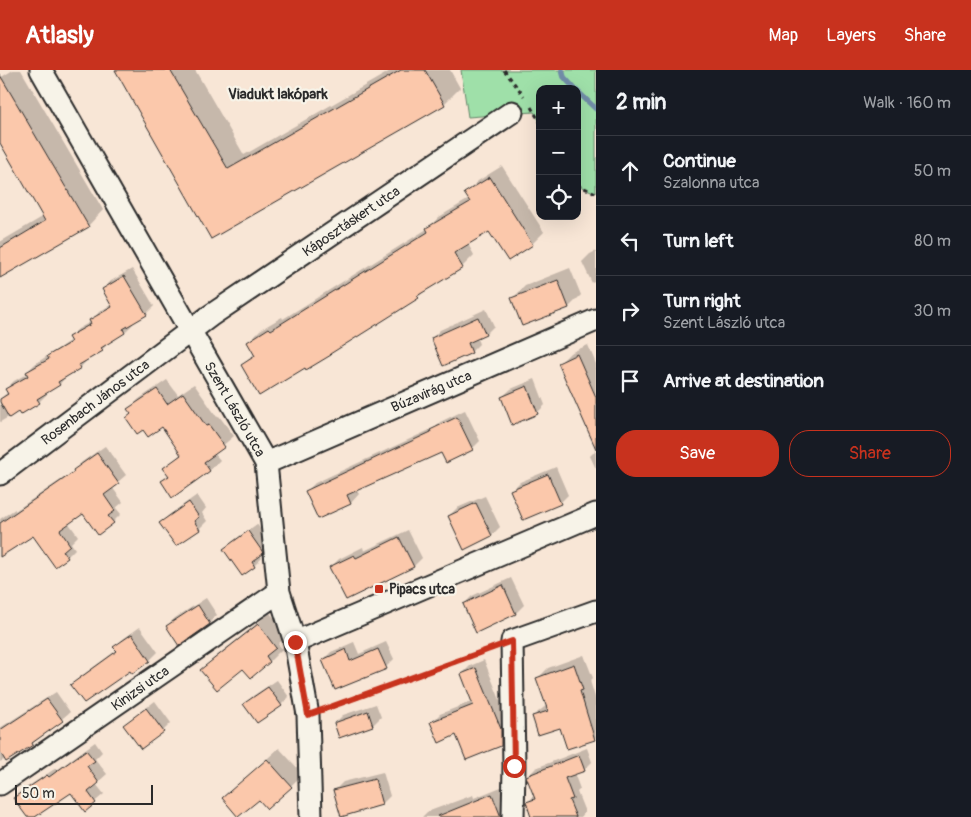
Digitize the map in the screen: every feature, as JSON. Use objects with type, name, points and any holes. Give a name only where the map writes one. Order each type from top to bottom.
[{"type":"street","name":"Szent László utca","points":[[41,70],[266,463],[279,592],[295,642],[308,715],[311,817]]},
{"type":"street","name":"Káposztáskert utca","points":[[191,330],[512,112]]},
{"type":"street","name":"Búzavirág utca","points":[[266,463],[596,320]]},
{"type":"street","name":"Rosenbach János utca","points":[[0,474],[191,330]]},
{"type":"street","points":[[295,642],[596,514]]},
{"type":"street","name":"Kinizsi utca","points":[[0,784],[279,592]]},
{"type":"street","points":[[513,817],[512,641],[596,611]]},
{"type":"path","points":[[581,187],[596,193]]},
{"type":"path","points":[[308,715],[512,641]]},
{"type":"green space","points":[[461,70],[596,70],[596,193],[581,187],[581,85],[536,85],[536,115],[534,112],[468,117]]},
{"type":"building","points":[[115,70],[170,70],[228,169],[401,70],[425,70],[445,105],[211,239]]},
{"type":"building","points":[[0,75],[89,227],[0,278],[0,248],[45,221],[0,143]]},
{"type":"building","points":[[490,177],[533,245],[508,261],[489,232],[454,253],[463,268],[417,296],[419,298],[331,355],[306,370],[305,368],[259,396],[241,365],[255,356],[247,342],[269,328],[271,330],[428,232],[426,228],[470,202],[464,193]]},
{"type":"building","points":[[124,276],[147,315],[123,329],[125,333],[101,348],[103,351],[79,365],[81,368],[58,382],[60,385],[37,399],[40,403],[20,415],[18,412],[9,418],[0,402],[0,399],[8,394],[5,389],[28,376],[26,372],[49,359],[47,356],[71,342],[68,337],[91,324],[89,320],[112,307],[102,289]]},
{"type":"building","points":[[558,280],[569,308],[522,326],[511,298]]},
{"type":"building","points":[[478,317],[486,335],[468,343],[472,353],[443,366],[431,338]]},
{"type":"building","points":[[577,354],[596,397],[596,449],[558,363]]},
{"type":"building","points":[[527,386],[538,414],[512,425],[501,397]]},
{"type":"building","points":[[157,389],[167,404],[183,393],[206,426],[209,425],[225,447],[204,462],[210,471],[172,498],[161,481],[169,476],[163,468],[181,455],[162,427],[148,437],[143,430],[137,434],[126,418],[131,414],[127,409]]},
{"type":"building","points":[[457,417],[473,450],[446,463],[441,453],[347,495],[351,504],[318,519],[305,491],[431,432],[430,430]]},
{"type":"building","points":[[97,453],[119,484],[104,495],[115,511],[108,516],[114,523],[98,535],[83,514],[60,530],[70,545],[63,551],[68,558],[55,567],[33,536],[0,557],[0,523],[74,472],[73,470]]},
{"type":"building","points":[[548,474],[561,504],[523,520],[510,490]]},
{"type":"building","points":[[189,502],[199,517],[194,521],[200,530],[176,546],[159,523]]},
{"type":"building","points":[[476,503],[492,536],[464,550],[448,516]]},
{"type":"building","points":[[248,531],[263,554],[252,562],[255,567],[242,576],[223,549]]},
{"type":"building","points":[[399,537],[414,567],[346,600],[329,567],[354,555],[356,558]]},
{"type":"building","points":[[503,585],[516,614],[476,633],[463,604]]},
{"type":"building","points":[[198,605],[210,624],[179,646],[166,626]]},
{"type":"building","points":[[258,624],[276,648],[266,656],[270,662],[251,678],[243,669],[217,690],[200,670]]},
{"type":"building","points":[[132,634],[150,661],[132,674],[130,671],[84,703],[70,685],[117,651],[113,647]]},
{"type":"building","points":[[346,649],[350,661],[378,649],[387,669],[335,690],[322,660]]},
{"type":"building","points":[[574,664],[583,690],[580,691],[595,740],[567,749],[560,728],[538,735],[532,716],[548,711],[536,678]]},
{"type":"building","points":[[476,668],[501,729],[501,746],[466,760],[456,735],[439,743],[430,722],[473,705],[461,674]]},
{"type":"building","points":[[268,687],[282,706],[257,723],[243,704]]},
{"type":"building","points":[[47,699],[63,721],[32,743],[33,745],[6,762],[0,752],[0,730]]},
{"type":"building","points":[[146,708],[164,732],[141,749],[123,725]]},
{"type":"building","points":[[368,711],[373,726],[339,738],[334,723]]},
{"type":"building","points":[[86,750],[95,761],[87,766],[99,783],[88,792],[96,803],[85,812],[71,793],[35,817],[27,817],[13,798],[47,775],[49,777]]},
{"type":"building","points":[[579,755],[585,771],[565,778],[573,799],[569,800],[576,817],[531,817],[526,802],[535,799],[526,776]]},
{"type":"building","points":[[267,759],[292,787],[267,809],[259,800],[238,817],[222,798]]},
{"type":"building","points":[[375,779],[382,805],[341,817],[333,790]]},
{"type":"building","points":[[492,794],[501,817],[438,817],[438,816]]},
{"type":"waterway","points":[[562,70],[564,77],[571,85]]},
{"type":"waterway","points":[[581,95],[596,109]]},
{"type":"place","name":"Pipacs utca","points":[[379,589]]},
{"type":"district","name":"Viadukt lakópark","points":[[278,94]]},
{"type":"route","points":[[295,642],[308,715],[512,641],[514,766]]}]
